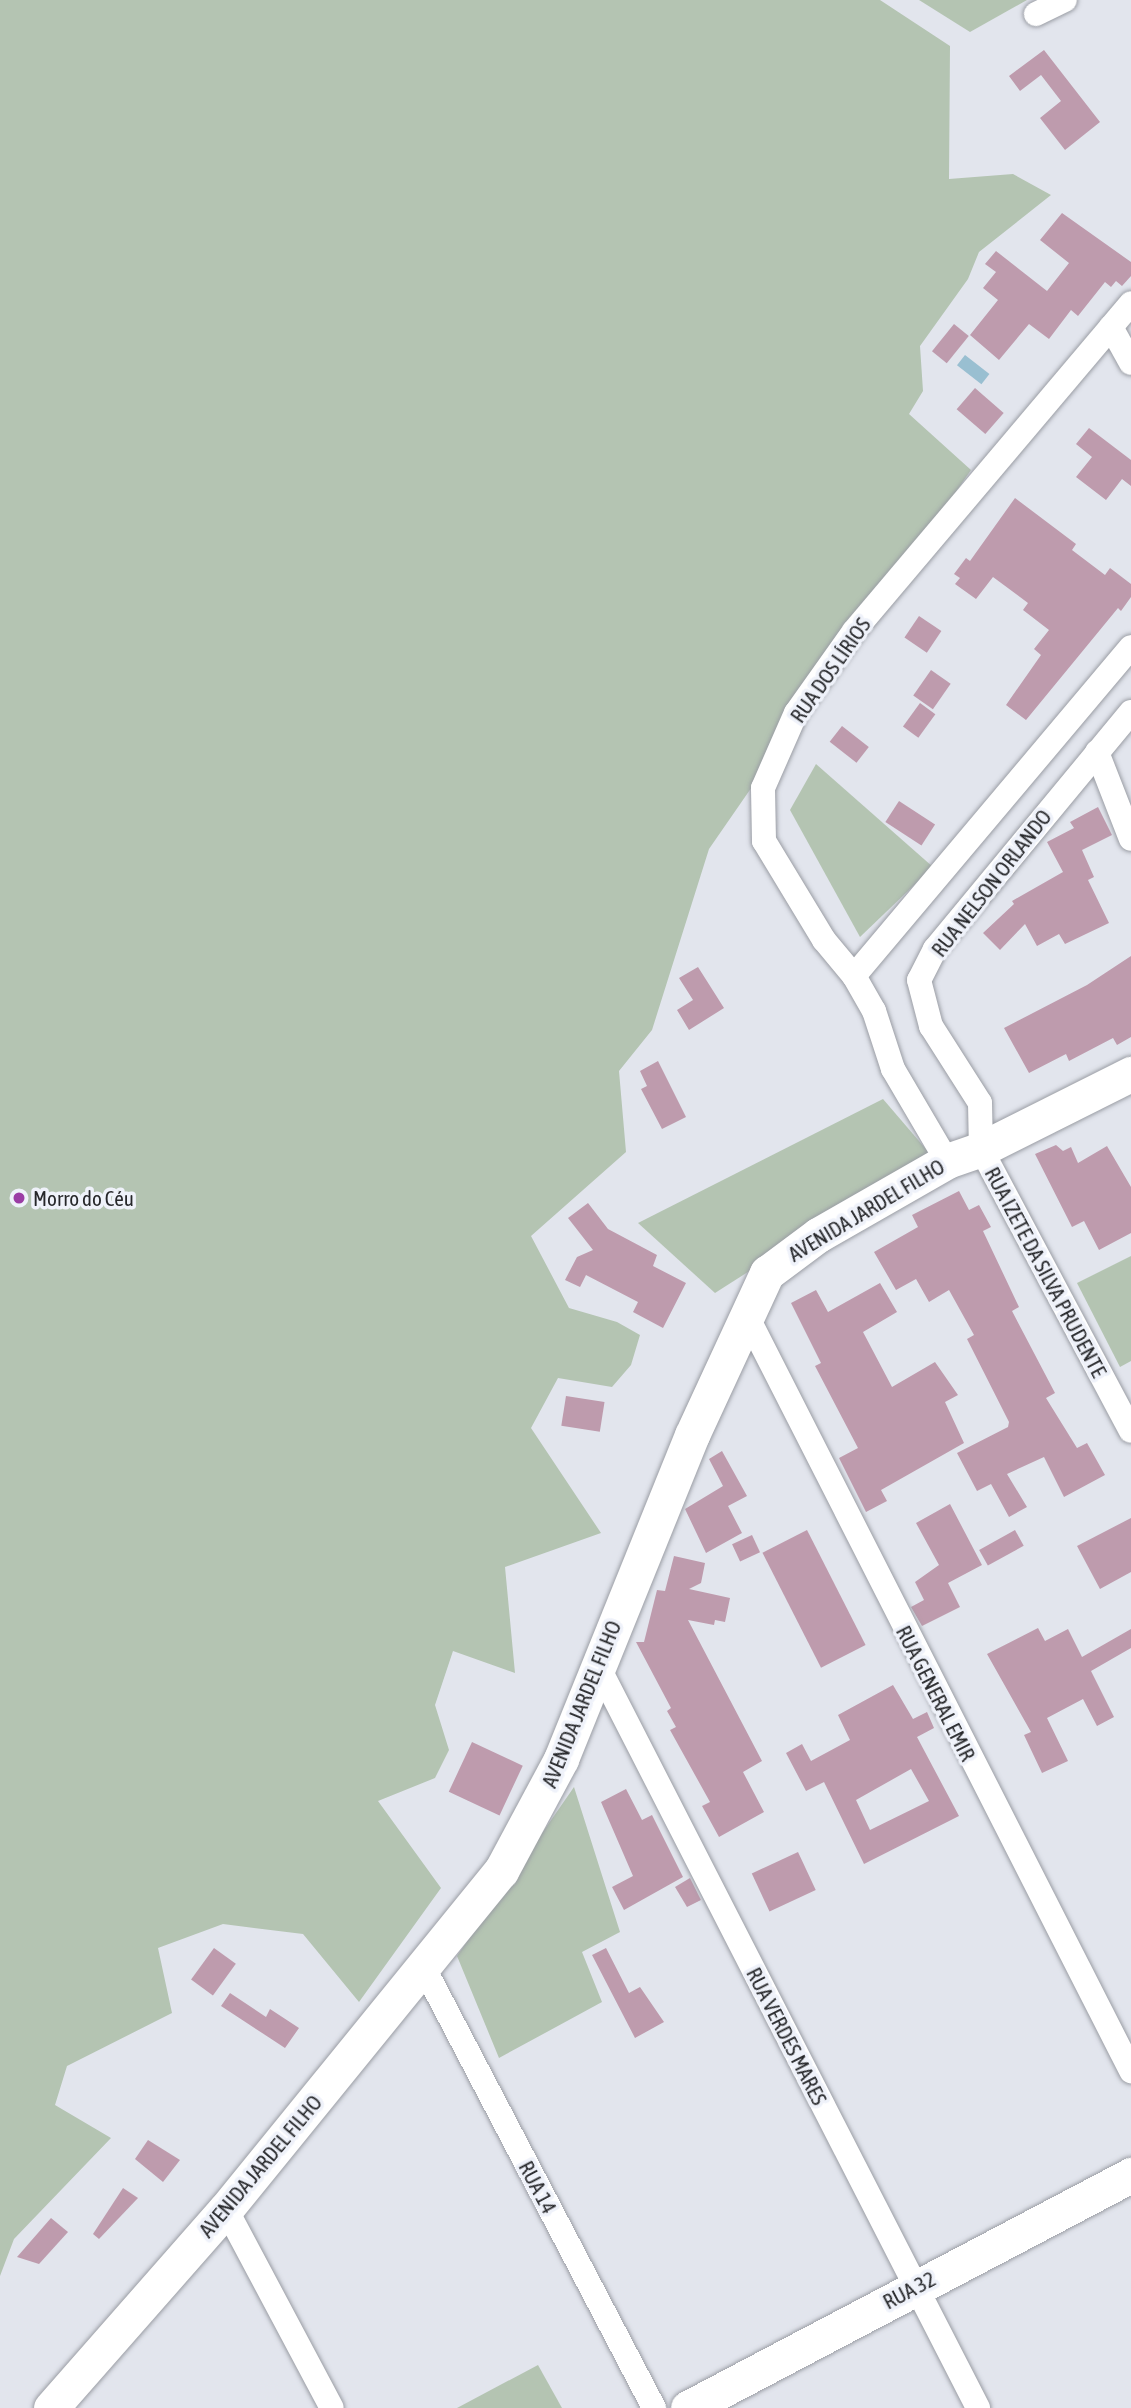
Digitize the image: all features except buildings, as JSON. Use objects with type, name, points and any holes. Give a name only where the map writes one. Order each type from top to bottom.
[{"type":"main road","name":"AVENIDA JARDEL FILHO","points":[[51,2408],[226,2209],[423,1966],[472,1910],[524,1833],[561,1759],[597,1664],[745,1312],[767,1273],[786,1256],[947,1161],[981,1149],[1131,1073]]},
{"type":"main road","name":"RUA 32","points":[[688,2408],[1131,2175]]},
{"type":"street","points":[[1035,14],[1065,0]]},
{"type":"street","name":"RUA DOS LÍRIOS","points":[[947,1161],[893,1069],[874,1011],[854,976],[824,940],[764,841],[763,788],[796,713],[854,631],[1131,303]]},
{"type":"street","points":[[1111,327],[1131,363]]},
{"type":"street","name":"RUA NELSON ORLANDO","points":[[854,976],[1131,648]]},
{"type":"street","name":"RUA NELSON ORLANDO","points":[[981,1149],[980,1103],[931,1027],[919,980],[935,949],[1131,712]]},
{"type":"street","points":[[1097,752],[1131,839]]},
{"type":"street","name":"RUA IZETE DA SILVA PRUDENTE","points":[[981,1149],[1131,1431]]},
{"type":"street","name":"RUA GENERAL EMIR","points":[[745,1312],[1131,2071]]},
{"type":"street","name":"RUA VERDES MARES","points":[[597,1664],[978,2408]]},
{"type":"street","name":"RUA 14","points":[[423,1966],[654,2408]]},
{"type":"street","points":[[226,2209],[332,2408]]},
{"type":"green space","points":[[0,0],[880,0],[950,46],[949,179],[1013,174],[1051,195],[979,252],[968,279],[920,346],[923,391],[909,414],[971,470],[709,849],[652,1030],[619,1071],[626,1152],[531,1236],[569,1308],[617,1322],[640,1335],[631,1365],[612,1387],[558,1378],[531,1428],[601,1533],[505,1567],[515,1673],[453,1651],[435,1705],[449,1750],[435,1778],[378,1801],[441,1888],[359,2002],[303,1934],[223,1924],[158,1948],[172,2013],[67,2066],[55,2105],[111,2138],[14,2239],[0,2276]]},
{"type":"green space","points":[[919,0],[1027,0],[970,32]]},
{"type":"green space","points":[[816,764],[933,867],[860,937],[790,810]]},
{"type":"green space","points":[[883,1099],[931,1155],[715,1293],[638,1223]]},
{"type":"green space","points":[[1131,1256],[1131,1361],[1120,1367],[1077,1283]]},
{"type":"green space","points":[[574,1787],[620,1932],[582,1952],[602,2002],[499,2058],[457,1956]]},
{"type":"green space","points":[[538,2365],[562,2408],[457,2408]]},
{"type":"water","points":[[965,355],[989,374],[981,384],[957,365]]},
{"type":"place","name":"Morro do Céu","points":[[19,1198]]}]
